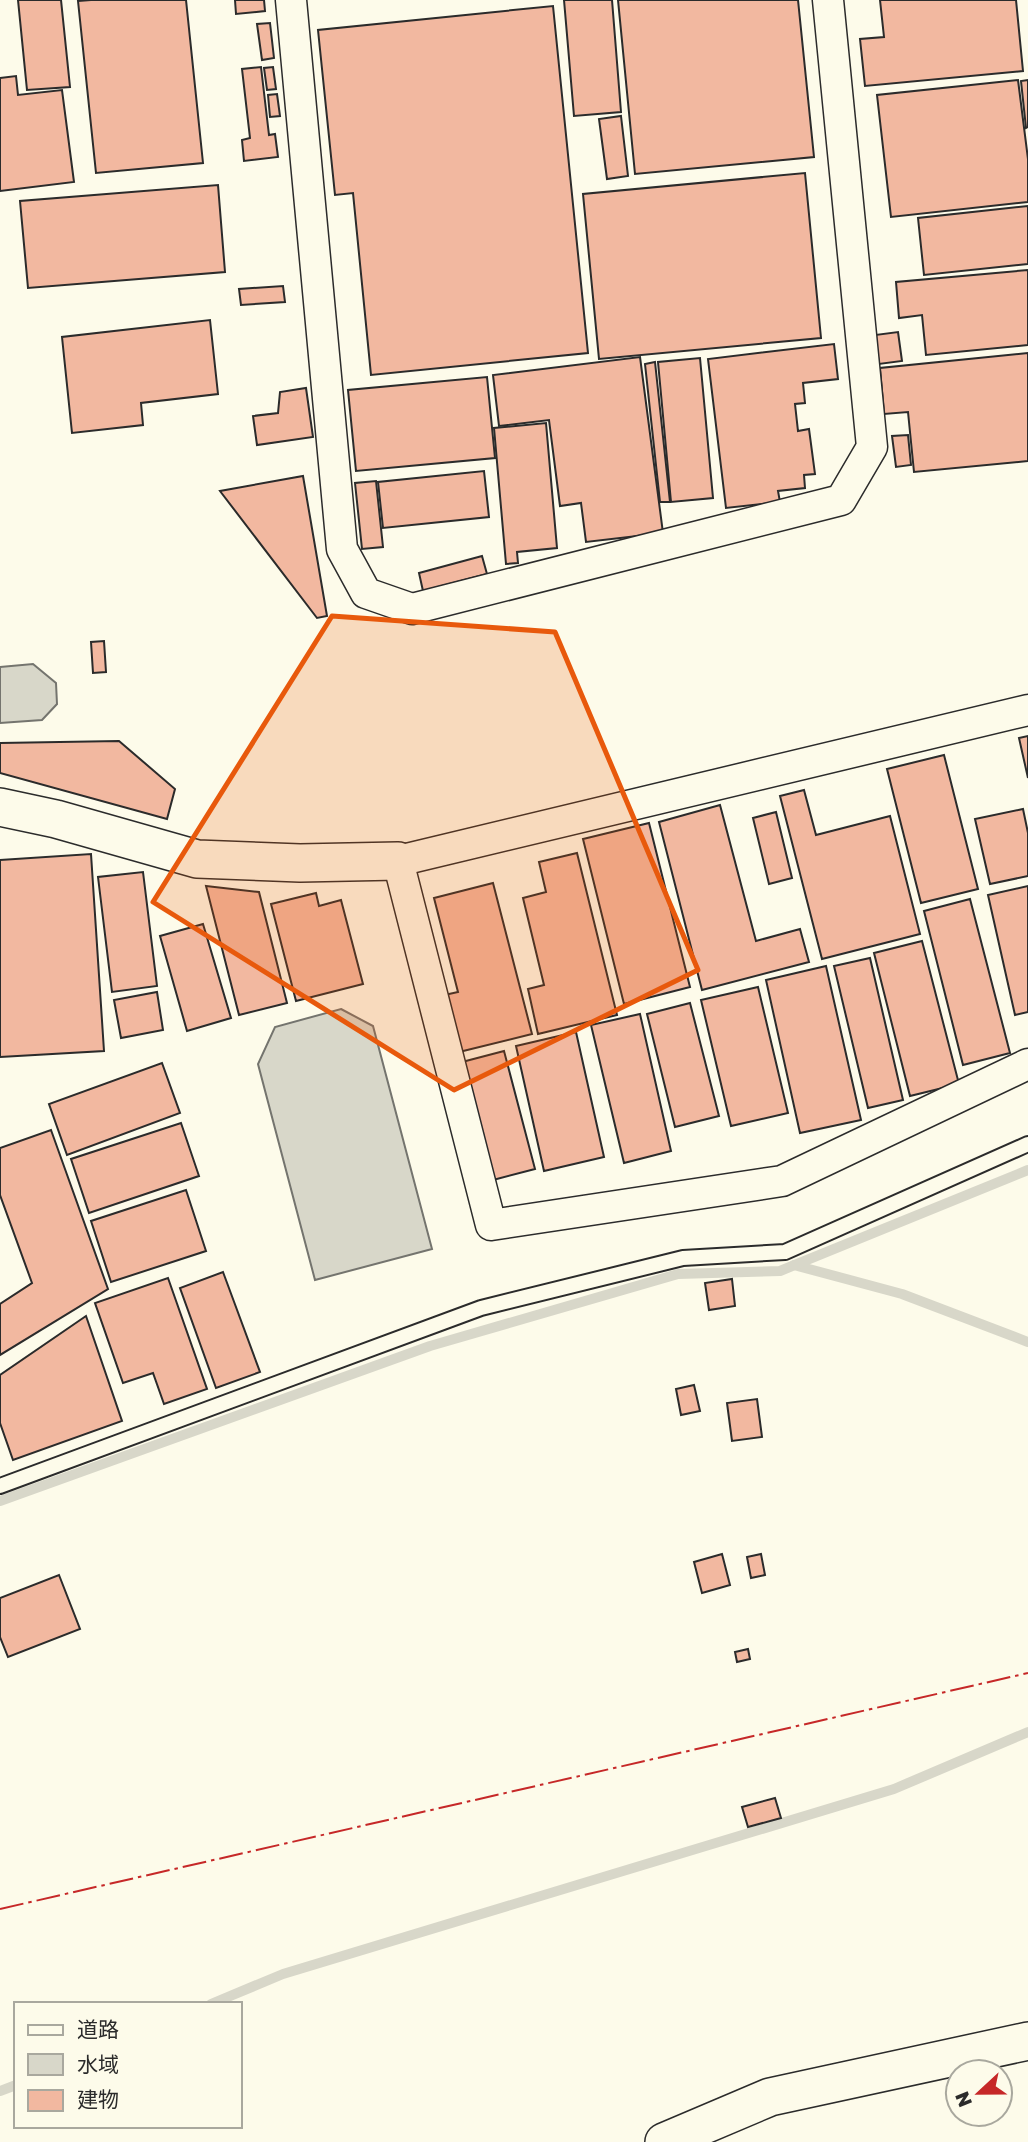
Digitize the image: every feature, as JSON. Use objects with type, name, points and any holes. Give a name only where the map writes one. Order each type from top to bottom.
[{"type":"street","points":[[291,0],[342,549],[366,593],[412,609],[841,500],[872,447],[828,0]]},
{"type":"street","points":[[0,807],[56,819],[197,859],[299,863],[398,861],[1028,710]]},
{"type":"street","points":[[398,861],[491,1225],[782,1181],[1028,1064]]},
{"type":"street","points":[[664,2142],[770,2097],[1028,2041]]},
{"type":"lane","points":[[0,1486],[481,1308],[683,1258],[786,1252],[1028,1143]]},
{"type":"highlighted area","points":[[332,616],[555,632],[698,970],[454,1090],[153,902]]},
{"type":"water","points":[[33,664],[56,683],[57,704],[42,720],[0,723],[0,667]]},
{"type":"water","points":[[341,1009],[373,1026],[432,1249],[315,1280],[258,1064],[275,1027]]},
{"type":"building","points":[[18,0],[61,0],[70,87],[27,90]]},
{"type":"building","points":[[186,0],[203,163],[96,173],[78,1]]},
{"type":"building","points":[[235,0],[264,0],[265,11],[236,14]]},
{"type":"building","points":[[564,0],[612,0],[621,112],[574,116]]},
{"type":"building","points":[[618,0],[798,0],[814,157],[635,174]]},
{"type":"building","points":[[880,0],[1016,0],[1023,71],[865,86],[860,39],[884,37]]},
{"type":"building","points":[[553,6],[588,353],[371,375],[353,193],[335,195],[318,30]]},
{"type":"building","points":[[270,23],[274,58],[262,60],[257,24]]},
{"type":"building","points":[[261,67],[269,135],[275,134],[278,157],[244,161],[242,140],[250,138],[242,69]]},
{"type":"building","points":[[273,67],[276,89],[267,90],[264,68]]},
{"type":"building","points":[[16,76],[18,95],[62,90],[74,182],[0,191],[0,78]]},
{"type":"building","points":[[1018,80],[1028,159],[1028,202],[891,217],[877,95]]},
{"type":"building","points":[[1028,80],[1028,127],[1026,128],[1021,81]]},
{"type":"building","points":[[277,94],[280,116],[270,117],[268,95]]},
{"type":"building","points":[[621,116],[628,176],[607,179],[599,119]]},
{"type":"building","points":[[805,173],[821,338],[599,359],[583,194]]},
{"type":"building","points":[[218,185],[225,272],[28,288],[20,201]]},
{"type":"building","points":[[1028,206],[1028,264],[924,275],[918,218]]},
{"type":"building","points":[[1028,270],[1028,345],[926,355],[922,315],[899,318],[896,282]]},
{"type":"building","points":[[283,286],[285,302],[241,305],[239,289]]},
{"type":"building","points":[[210,320],[218,394],[141,403],[143,425],[72,433],[62,337]]},
{"type":"building","points":[[898,332],[902,361],[879,364],[875,335]]},
{"type":"building","points":[[834,344],[838,379],[803,383],[805,403],[795,404],[798,431],[809,429],[815,474],[804,475],[805,488],[778,491],[780,502],[726,508],[708,359]]},
{"type":"building","points":[[1028,353],[1028,461],[914,472],[908,412],[884,414],[880,368]]},
{"type":"building","points":[[640,357],[663,533],[586,542],[581,503],[560,506],[549,420],[499,426],[493,375]]},
{"type":"building","points":[[700,358],[713,498],[671,502],[658,362]]},
{"type":"building","points":[[655,362],[670,502],[660,502],[645,364]]},
{"type":"building","points":[[487,377],[495,458],[356,471],[348,390]]},
{"type":"building","points":[[306,388],[313,437],[257,445],[253,416],[278,413],[280,392]]},
{"type":"building","points":[[546,423],[557,548],[517,552],[518,563],[506,564],[494,428]]},
{"type":"building","points":[[908,435],[911,465],[896,467],[892,436]]},
{"type":"building","points":[[484,471],[489,517],[383,528],[378,482]]},
{"type":"building","points":[[303,476],[327,616],[317,618],[220,491]]},
{"type":"building","points":[[376,481],[383,547],[362,549],[355,483]]},
{"type":"building","points":[[482,556],[487,574],[423,591],[419,573]]},
{"type":"building","points":[[104,641],[106,672],[93,673],[91,642]]},
{"type":"building","points":[[1028,736],[1028,778],[1019,738]]},
{"type":"building","points":[[119,741],[175,789],[167,819],[0,773],[0,743]]},
{"type":"building","points":[[944,755],[978,889],[921,903],[887,769]]},
{"type":"building","points":[[804,790],[816,835],[890,816],[920,934],[822,959],[780,796]]},
{"type":"building","points":[[720,805],[756,941],[800,929],[809,962],[702,990],[659,822]]},
{"type":"building","points":[[1023,809],[1028,833],[1028,876],[990,884],[975,819]]},
{"type":"building","points":[[776,812],[792,878],[769,884],[753,818]]},
{"type":"building","points":[[649,823],[690,987],[624,1004],[583,839]]},
{"type":"building","points":[[577,853],[617,1015],[538,1034],[528,989],[544,985],[523,898],[546,892],[539,862]]},
{"type":"building","points":[[91,854],[104,1051],[0,1057],[0,860]]},
{"type":"building","points":[[143,872],[157,986],[112,992],[98,877]]},
{"type":"building","points":[[493,883],[532,1034],[455,1053],[440,996],[458,992],[434,898]]},
{"type":"building","points":[[206,886],[259,892],[287,1003],[239,1015]]},
{"type":"building","points":[[1028,886],[1028,1012],[1015,1015],[988,895]]},
{"type":"building","points":[[316,893],[319,906],[341,900],[363,984],[296,1001],[271,904]]},
{"type":"building","points":[[970,899],[1010,1053],[963,1065],[924,911]]},
{"type":"building","points":[[203,924],[231,1018],[187,1031],[160,936]]},
{"type":"building","points":[[922,941],[959,1084],[910,1096],[874,953]]},
{"type":"building","points":[[870,958],[903,1100],[868,1108],[834,966]]},
{"type":"building","points":[[826,966],[861,1120],[800,1133],[766,980]]},
{"type":"building","points":[[758,987],[788,1113],[731,1126],[701,1000]]},
{"type":"building","points":[[157,992],[163,1030],[121,1038],[114,1000]]},
{"type":"building","points":[[690,1003],[719,1116],[675,1127],[647,1014]]},
{"type":"building","points":[[640,1014],[671,1151],[624,1163],[591,1025]]},
{"type":"building","points":[[576,1032],[604,1157],[544,1171],[516,1046]]},
{"type":"building","points":[[504,1051],[535,1169],[493,1180],[462,1062]]},
{"type":"building","points":[[162,1063],[180,1113],[67,1155],[49,1104]]},
{"type":"building","points":[[181,1123],[199,1176],[89,1213],[71,1159]]},
{"type":"building","points":[[51,1130],[108,1289],[0,1355],[0,1304],[32,1283],[0,1195],[0,1148]]},
{"type":"building","points":[[186,1190],[206,1251],[111,1282],[91,1221]]},
{"type":"building","points":[[223,1272],[260,1372],[216,1388],[180,1288]]},
{"type":"building","points":[[168,1278],[207,1389],[164,1404],[153,1373],[123,1383],[95,1303]]},
{"type":"building","points":[[732,1279],[735,1306],[709,1310],[705,1283]]},
{"type":"building","points":[[86,1316],[122,1421],[13,1460],[0,1423],[0,1375]]},
{"type":"building","points":[[694,1385],[700,1411],[681,1415],[676,1389]]},
{"type":"building","points":[[757,1399],[762,1437],[732,1441],[727,1403]]},
{"type":"building","points":[[722,1554],[730,1585],[702,1593],[694,1562]]},
{"type":"building","points":[[761,1554],[765,1575],[751,1578],[747,1557]]},
{"type":"building","points":[[59,1575],[80,1629],[8,1657],[0,1637],[0,1598]]},
{"type":"building","points":[[748,1649],[750,1659],[737,1662],[735,1652]]},
{"type":"building","points":[[775,1798],[781,1818],[748,1827],[742,1807]]},
{"type":"waterway","points":[[0,1501],[430,1346],[678,1274],[780,1271],[1028,1170]]},
{"type":"waterway","points":[[794,1265],[902,1294],[1028,1342]]},
{"type":"waterway","points":[[216,2002],[283,1974],[894,1789],[1028,1732]]},
{"type":"waterway","points":[[0,2091],[14,2086]]},
{"type":"power","points":[[0,1909],[1028,1673]]}]
